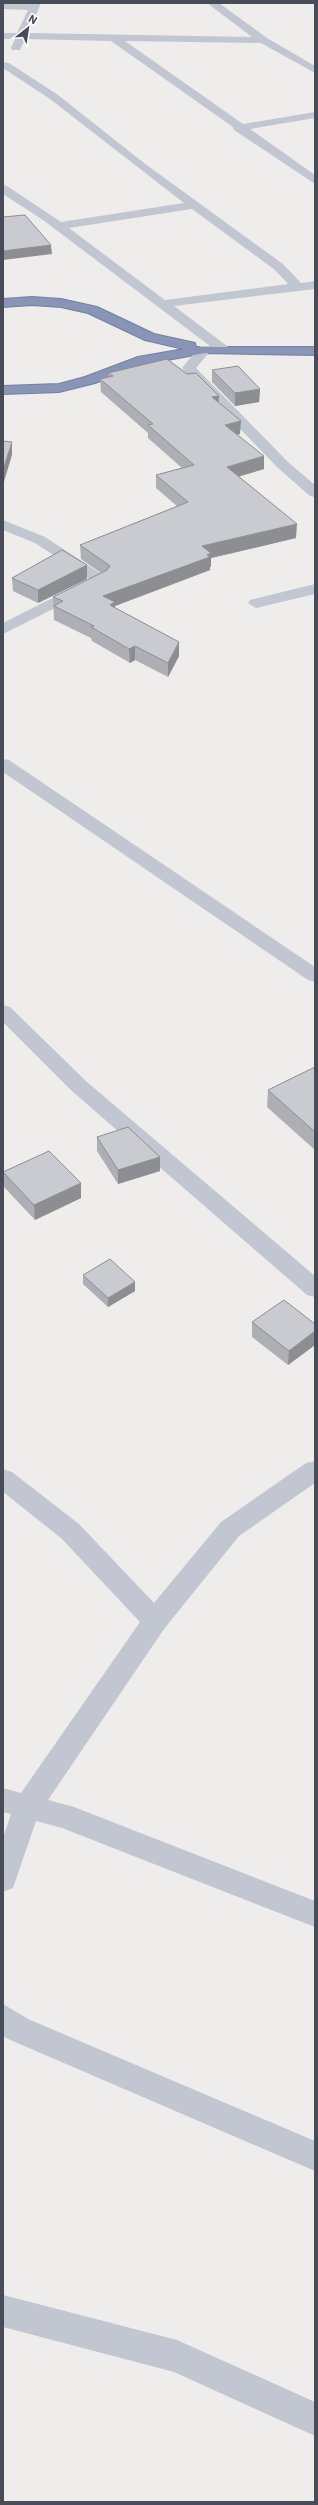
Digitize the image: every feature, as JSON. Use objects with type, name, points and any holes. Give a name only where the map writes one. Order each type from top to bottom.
[{"type":"highway","points":[[3,303],[32,301],[61,303],[84,308],[113,318],[150,336],[205,349]]},
{"type":"highway","points":[[3,390],[59,388],[90,380],[143,360],[205,349],[315,351]]},
{"type":"street","points":[[212,3],[263,40],[315,70]]},
{"type":"street","points":[[3,6],[35,5],[22,37],[4,67],[54,97],[140,165],[279,267],[297,286]]},
{"type":"street","points":[[3,36],[263,40]]},
{"type":"street","points":[[112,37],[238,128],[315,180]]},
{"type":"street","points":[[238,128],[315,115]]},
{"type":"street","points":[[3,189],[47,217],[160,304],[222,349]]},
{"type":"street","points":[[58,226],[195,205]]},
{"type":"street","points":[[25,219],[47,217]]},
{"type":"street","points":[[160,304],[315,285]]},
{"type":"street","points":[[205,349],[190,368],[283,466],[315,493]]},
{"type":"street","points":[[3,525],[40,540],[101,579],[3,628]]},
{"type":"street","points":[[256,603],[315,589]]},
{"type":"street","points":[[3,764],[315,976]]},
{"type":"street","points":[[3,1011],[80,1087],[315,1289]]},
{"type":"street","points":[[3,1878],[15,1803],[155,1621],[230,1529],[315,1470]]},
{"type":"street","points":[[3,1479],[70,1532],[155,1621]]},
{"type":"street","points":[[15,1803],[64,1816],[315,1914]]},
{"type":"street","points":[[3,2018],[18,2028],[315,2156]]},
{"type":"street","points":[[3,2311],[177,2356],[315,2419]]},
{"type":"building","points":[[25,215],[51,245],[3,251],[3,217]]},
{"type":"building","points":[[167,359],[187,374],[196,373],[219,396],[212,397],[241,421],[225,425],[264,456],[227,467],[297,524],[202,546],[211,553],[207,555],[210,557],[103,596],[115,602],[110,605],[179,642],[168,663],[135,646],[129,649],[91,627],[94,626],[54,606],[63,601],[53,597],[107,570],[110,566],[80,545],[188,502],[156,475],[194,465],[148,425],[153,424],[100,379],[113,376],[108,373]]},
{"type":"building","points":[[238,366],[260,389],[235,393],[212,370]]},
{"type":"building","points":[[3,441],[12,442],[3,470]]},
{"type":"building","points":[[62,550],[87,565],[38,590],[12,578]]},
{"type":"building","points":[[315,1067],[315,1132],[268,1090]]},
{"type":"building","points":[[128,1127],[160,1157],[118,1170],[97,1137]]},
{"type":"building","points":[[49,1151],[81,1183],[34,1205],[3,1172]]},
{"type":"building","points":[[110,1259],[135,1282],[108,1298],[83,1275]]},
{"type":"building","points":[[284,1300],[315,1324],[315,1331],[289,1351],[252,1322]]}]
